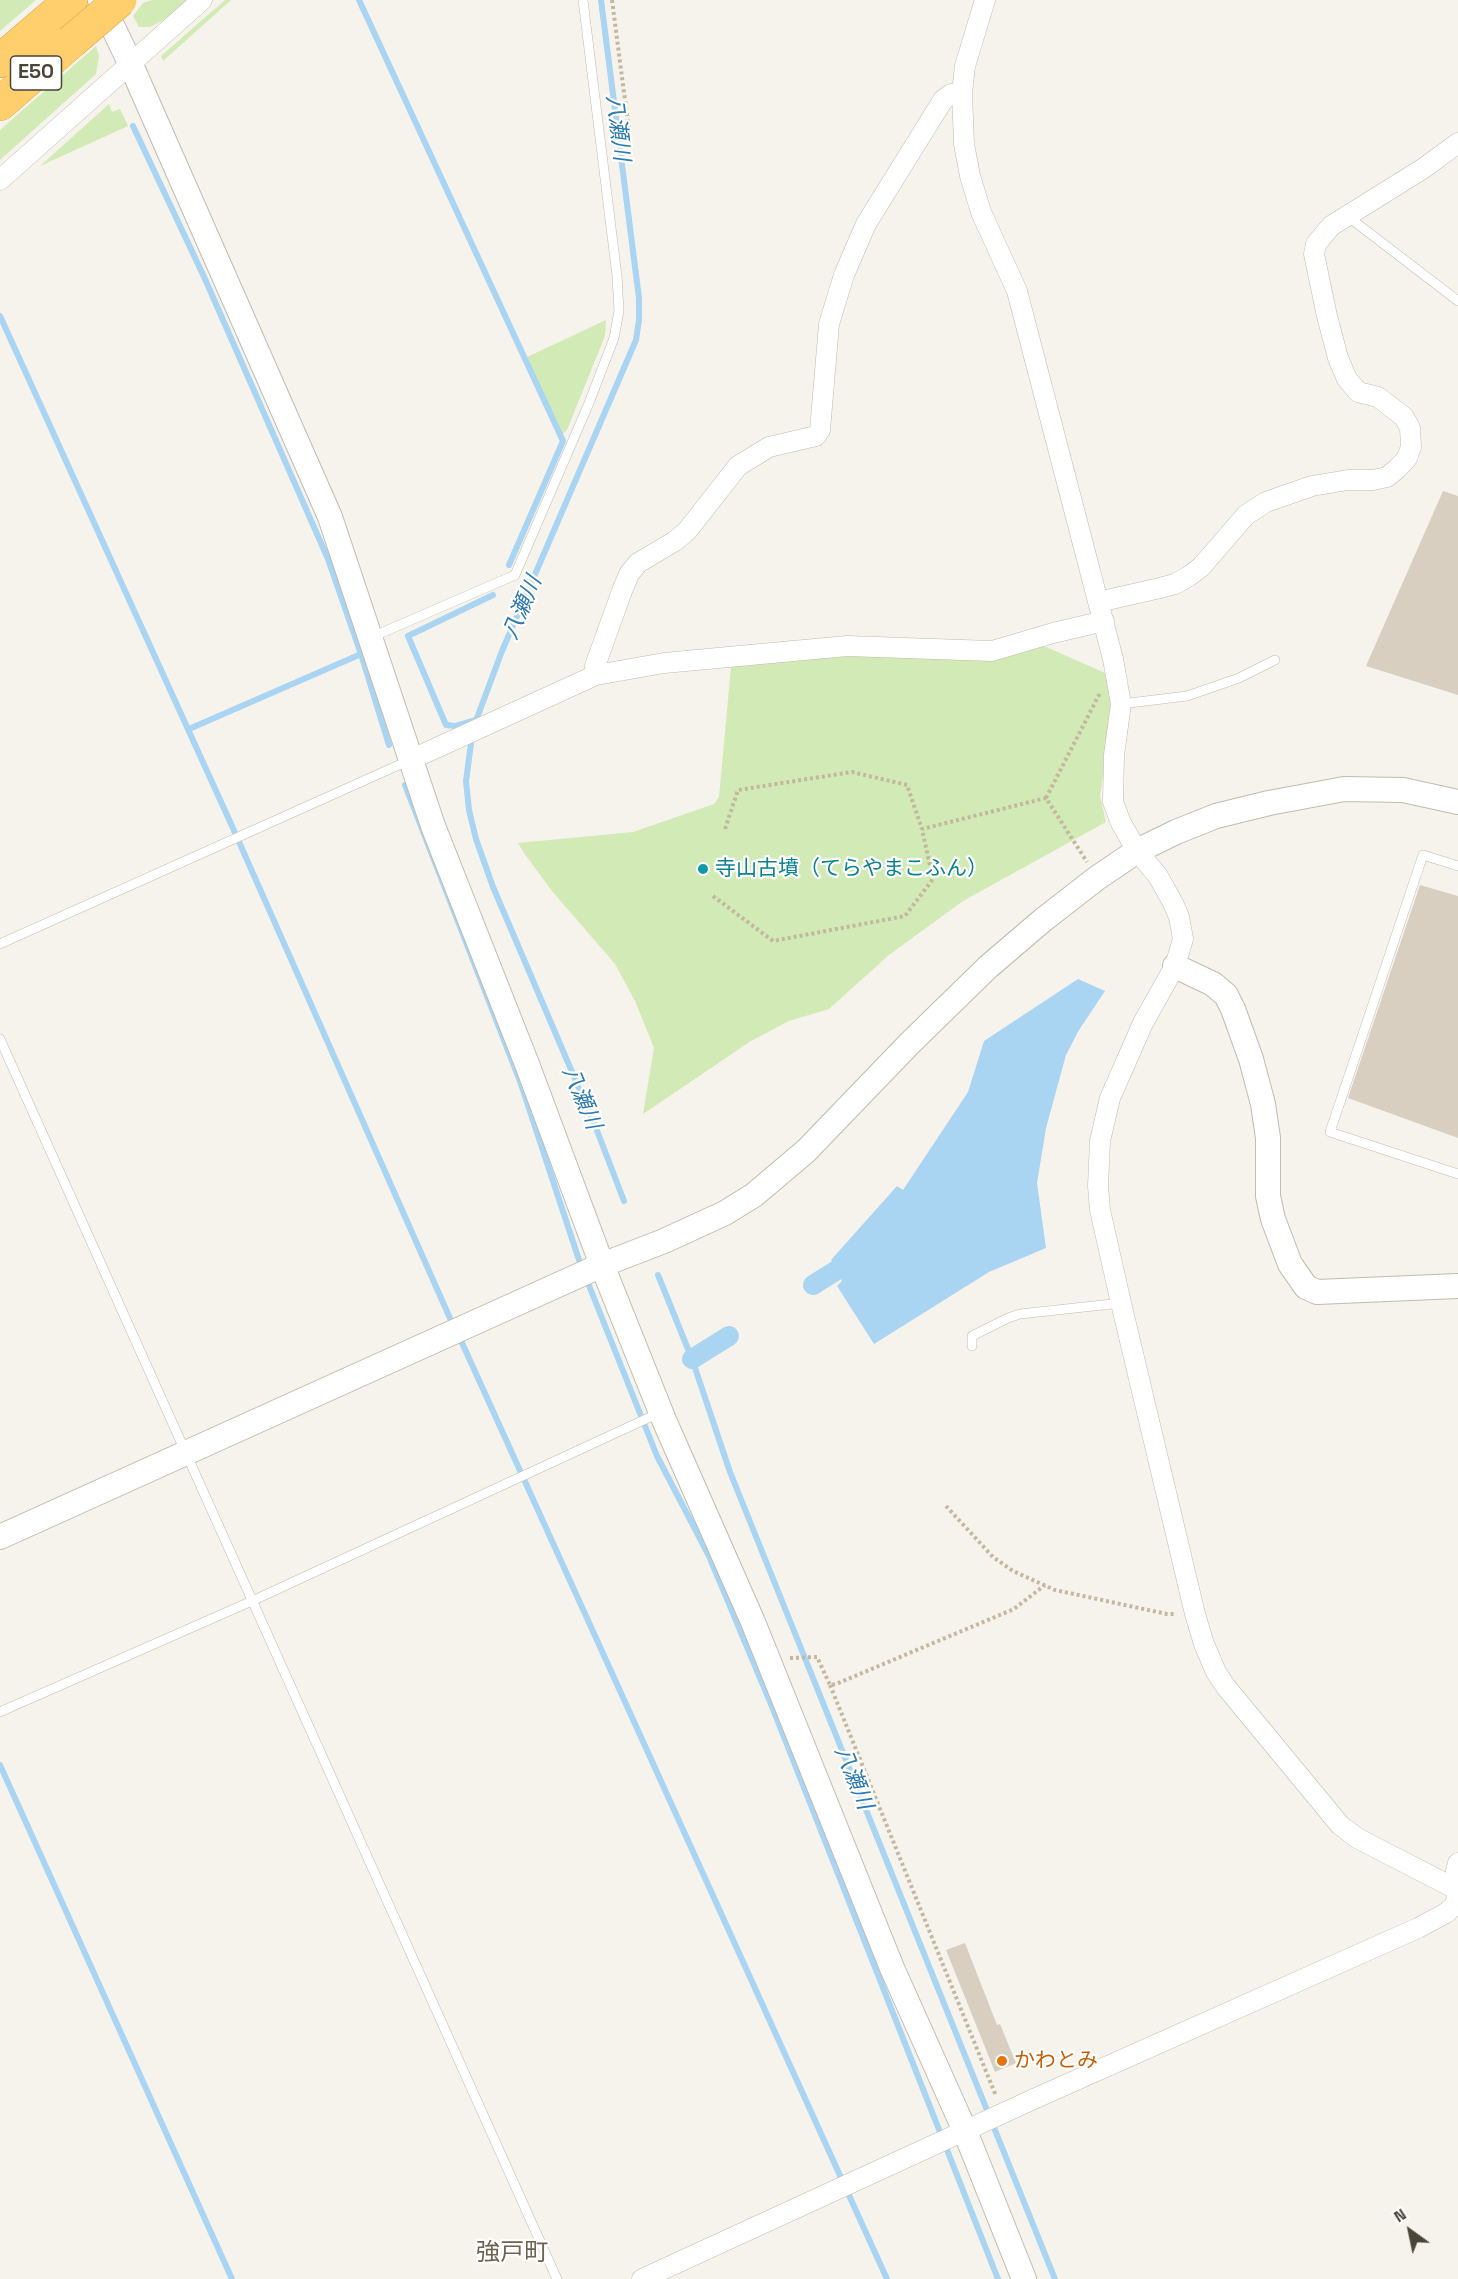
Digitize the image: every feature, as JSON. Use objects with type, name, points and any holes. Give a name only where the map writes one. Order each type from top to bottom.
[{"type":"highway","name":"E50","points":[[0,104],[120,0]]},
{"type":"highway","name":"E50","points":[[0,61],[64,6]]},
{"type":"street","points":[[100,0],[131,64],[330,517],[410,760],[602,1265],[661,1412],[753,1622],[892,1968],[971,2128],[1023,2279]]},
{"type":"street","points":[[0,180],[202,0]]},
{"type":"street","points":[[985,0],[965,66],[962,93],[964,144],[970,176],[986,223],[1017,291],[1104,621],[1121,704],[1114,755],[1113,802],[1121,823],[1137,851],[1158,876],[1179,917],[1183,939],[1175,966],[1143,1023],[1118,1077],[1104,1118],[1098,1162],[1100,1202],[1121,1303],[1195,1614],[1204,1644],[1226,1687],[1340,1825],[1357,1838],[1458,1890]]},
{"type":"street","points":[[596,675],[595,666],[622,591],[629,574],[638,563],[687,531],[738,466],[769,447],[816,436],[820,430],[829,324],[844,275],[866,225],[943,100],[951,94],[962,93]]},
{"type":"street","points":[[1098,602],[1175,584],[1189,576],[1201,567],[1246,514],[1266,502],[1312,486],[1387,477],[1407,458],[1411,447],[1410,428],[1404,417],[1378,397],[1358,392],[1347,380],[1338,358],[1314,254],[1316,244],[1330,226],[1424,168],[1458,143]]},
{"type":"street","points":[[410,760],[596,675],[664,663],[847,646],[992,651],[1104,621]]},
{"type":"street","points":[[0,1537],[602,1265],[725,1213],[754,1195],[806,1151],[910,1043],[988,967],[1043,920],[1097,878],[1137,851],[1216,816],[1344,789],[1403,790],[1458,802]]},
{"type":"street","points":[[1175,966],[1213,984],[1226,995],[1233,1009],[1251,1059],[1263,1104],[1268,1138],[1268,1196],[1273,1220],[1290,1264],[1306,1287],[1317,1292],[1458,1287]]},
{"type":"street","points":[[642,2279],[971,2128],[1419,1928],[1446,1913],[1455,1905],[1458,1890],[1456,1871],[1458,1863]]},
{"type":"lane","points":[[371,637],[515,575],[589,403],[614,338],[619,311],[617,276],[583,0]]},
{"type":"lane","points":[[1349,214],[1355,222],[1458,301]]},
{"type":"lane","points":[[1121,704],[1187,696],[1239,678],[1275,660]]},
{"type":"lane","points":[[0,944],[410,760]]},
{"type":"lane","points":[[1458,866],[1423,855],[1330,1132],[1458,1174]]},
{"type":"lane","points":[[0,1039],[557,2279]]},
{"type":"lane","points":[[972,1346],[972,1336],[1020,1314],[1121,1303]]},
{"type":"lane","points":[[0,1712],[252,1600],[661,1412]]},
{"type":"path","points":[[612,0],[630,140]]},
{"type":"path","points":[[922,829],[1046,798],[1104,686],[1118,684]]},
{"type":"path","points":[[713,896],[773,941],[905,916],[933,879],[922,829],[907,786],[852,772],[738,790],[725,829]]},
{"type":"path","points":[[1046,798],[1087,863]]},
{"type":"path","points":[[946,1506],[993,1557],[1013,1571],[1055,1590],[1167,1614],[1195,1614]]},
{"type":"path","points":[[830,1685],[1014,1609],[1045,1585]]},
{"type":"path","points":[[785,1659],[817,1657],[1003,2114]]},
{"type":"green space","points":[[0,0],[36,0],[0,31]]},
{"type":"green space","points":[[152,0],[188,0],[169,17],[150,27],[139,27],[133,16],[143,3]]},
{"type":"green space","points":[[225,0],[231,0],[163,61],[161,56]]},
{"type":"green space","points":[[96,46],[99,56],[96,74],[0,160],[0,130]]},
{"type":"green space","points":[[109,104],[112,112],[120,109],[128,126],[40,166]]},
{"type":"green space","points":[[606,320],[605,336],[567,430],[562,435],[527,357]]},
{"type":"green space","points":[[1044,646],[1105,673],[1110,694],[1110,733],[1100,796],[1106,822],[963,901],[889,955],[829,1009],[789,1021],[751,1041],[643,1114],[654,1048],[635,1001],[615,964],[552,891],[518,843],[633,832],[714,804],[719,797],[731,667],[845,654],[998,657]]},
{"type":"water","points":[[1078,979],[1105,991],[1079,1030],[1066,1055],[1046,1128],[1037,1183],[1046,1248],[989,1272],[874,1344],[837,1286],[842,1281],[831,1260],[897,1186],[903,1190],[968,1092],[984,1041]]},
{"type":"building","points":[[1443,491],[1458,496],[1458,695],[1366,666]]},
{"type":"building","points":[[1420,885],[1458,896],[1458,1138],[1348,1098]]},
{"type":"building","points":[[965,1943],[997,2025],[1000,2024],[1016,2063],[995,2072],[946,1950]]},
{"type":"waterway","points":[[359,0],[563,441],[509,565]]},
{"type":"waterway","name":"八瀬川","points":[[474,726],[502,651],[636,340],[639,298],[601,0]]},
{"type":"waterway","points":[[133,126],[205,279],[328,559],[389,745]]},
{"type":"waterway","points":[[0,316],[232,826],[453,1325]]},
{"type":"waterway","points":[[475,720],[455,726],[446,725],[408,636],[493,595]]},
{"type":"waterway","points":[[189,729],[361,654]]},
{"type":"waterway","name":"八瀬川","points":[[472,736],[466,781],[469,810],[476,839],[493,887],[596,1128],[624,1201]]},
{"type":"waterway","points":[[405,785],[521,1084],[582,1269]]},
{"type":"waterway","points":[[813,1285],[837,1270]]},
{"type":"waterway","name":"八瀬川","points":[[658,1275],[692,1359],[730,1472],[1055,2279]]},
{"type":"waterway","points":[[586,1278],[657,1456],[709,1556],[773,1709],[998,2279]]},
{"type":"waterway","points":[[458,1334],[887,2279]]},
{"type":"waterway","points":[[692,1359],[729,1336]]},
{"type":"waterway","points":[[0,1765],[232,2279]]},
{"type":"place","name":"寺山古墳（てらやまこふん）","points":[[703,869]]},
{"type":"place","name":"かわとみ","points":[[1002,2061]]},
{"type":"district","name":"強戸町","points":[[512,2253]]}]
